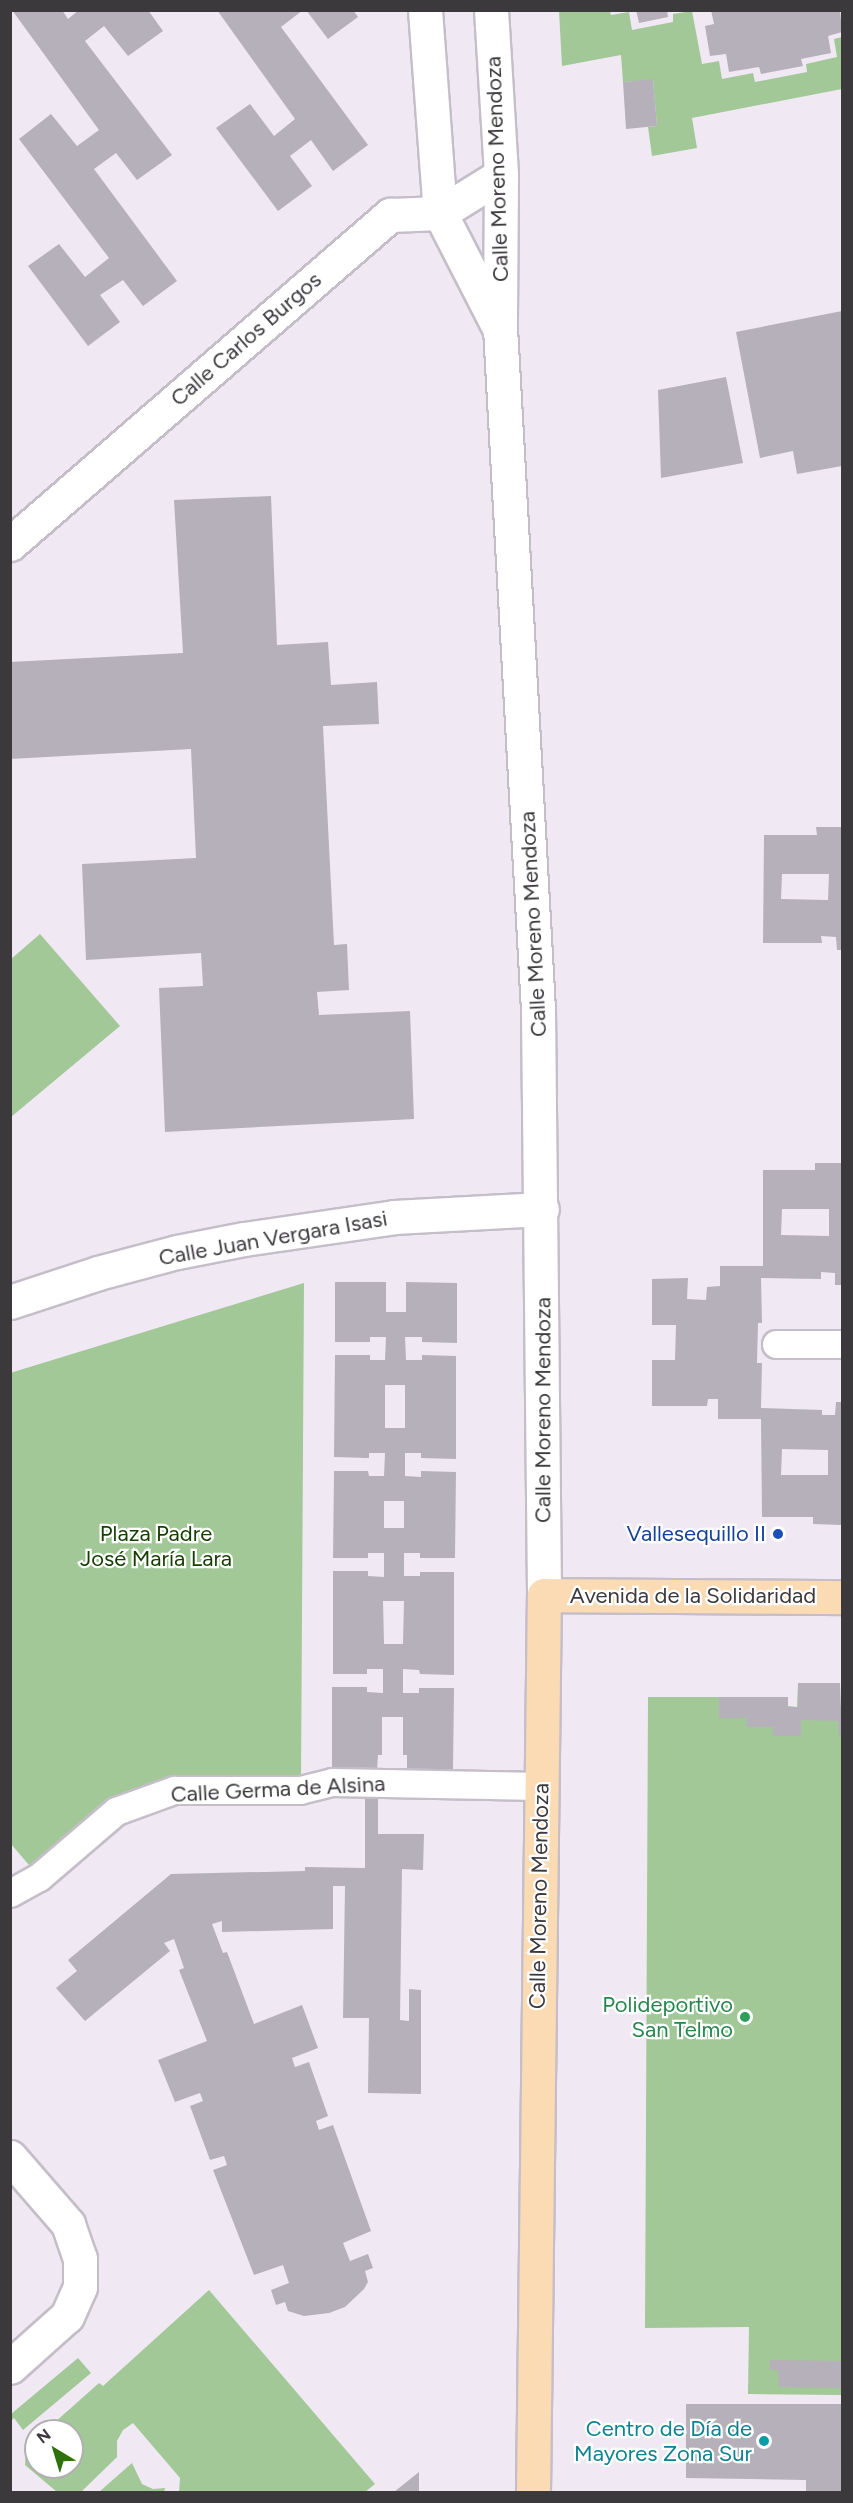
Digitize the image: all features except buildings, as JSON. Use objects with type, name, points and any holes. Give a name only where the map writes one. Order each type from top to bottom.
[{"type":"main road","name":"Avenida de la Solidaridad","points":[[544,1595],[843,1597]]},
{"type":"main road","name":"Calle Moreno Mendoza","points":[[533,2493],[544,1595]]},
{"type":"street","name":"Calle Moreno Mendoza","points":[[425,10],[440,213],[500,328]]},
{"type":"street","name":"Calle Moreno Mendoza","points":[[491,10],[501,175],[500,328],[538,1010],[542,1209],[544,1595]]},
{"type":"street","name":"Calle Carlos Burgos","points":[[10,544],[390,215],[440,213],[501,175]]},
{"type":"street","name":"Calle Juan Vergara Isasi","points":[[10,1302],[98,1273],[177,1252],[244,1239],[394,1217],[542,1209]]},
{"type":"street","points":[[776,1344],[843,1344]]},
{"type":"street","name":"Calle Germa de Alsina","points":[[10,1893],[39,1877],[116,1811],[174,1790],[300,1790],[332,1782],[540,1786]]},
{"type":"street","points":[[10,2157],[68,2224],[80,2258],[80,2287],[67,2316],[10,2367]]},
{"type":"green space","points":[[559,11],[610,11],[611,15],[629,12],[632,30],[673,22],[673,14],[692,11],[702,64],[719,61],[722,79],[753,73],[755,82],[807,72],[806,64],[837,57],[834,39],[842,37],[842,89],[692,118],[697,148],[652,156],[648,127],[657,126],[653,80],[623,82],[621,55],[562,66]]},
{"type":"green space","points":[[40,934],[120,1026],[11,1117],[11,959]]},
{"type":"green space","name":"Plaza Padre José María Lara","points":[[304,1283],[301,1783],[170,1783],[35,1872],[11,1844],[10,1373]]},
{"type":"green space","name":"Polideportivo San Telmo","points":[[798,1683],[840,1683],[840,1707],[842,1707],[842,2395],[748,2394],[749,2327],[645,2328],[648,1697],[788,1697],[788,1706],[797,1707]]},
{"type":"green space","points":[[209,2290],[375,2484],[365,2492],[179,2492],[180,2478],[133,2423],[123,2430],[117,2441],[117,2457],[81,2492],[57,2492],[42,2479],[84,2479],[84,2419],[58,2419],[99,2383],[103,2386]]},
{"type":"green space","points":[[78,2358],[91,2373],[36,2419],[24,2419],[23,2430],[14,2418],[11,2421],[11,2414]]},
{"type":"green space","points":[[132,2463],[142,2484],[153,2489],[165,2488],[164,2492],[99,2492]]},
{"type":"place","name":"Vallesequillo II","points":[[778,1534]]},
{"type":"place","name":"Polideportivo San Telmo","points":[[745,2017]]},
{"type":"place","name":"Centro de Día de Mayores Zona Sur","points":[[764,2441]]}]
